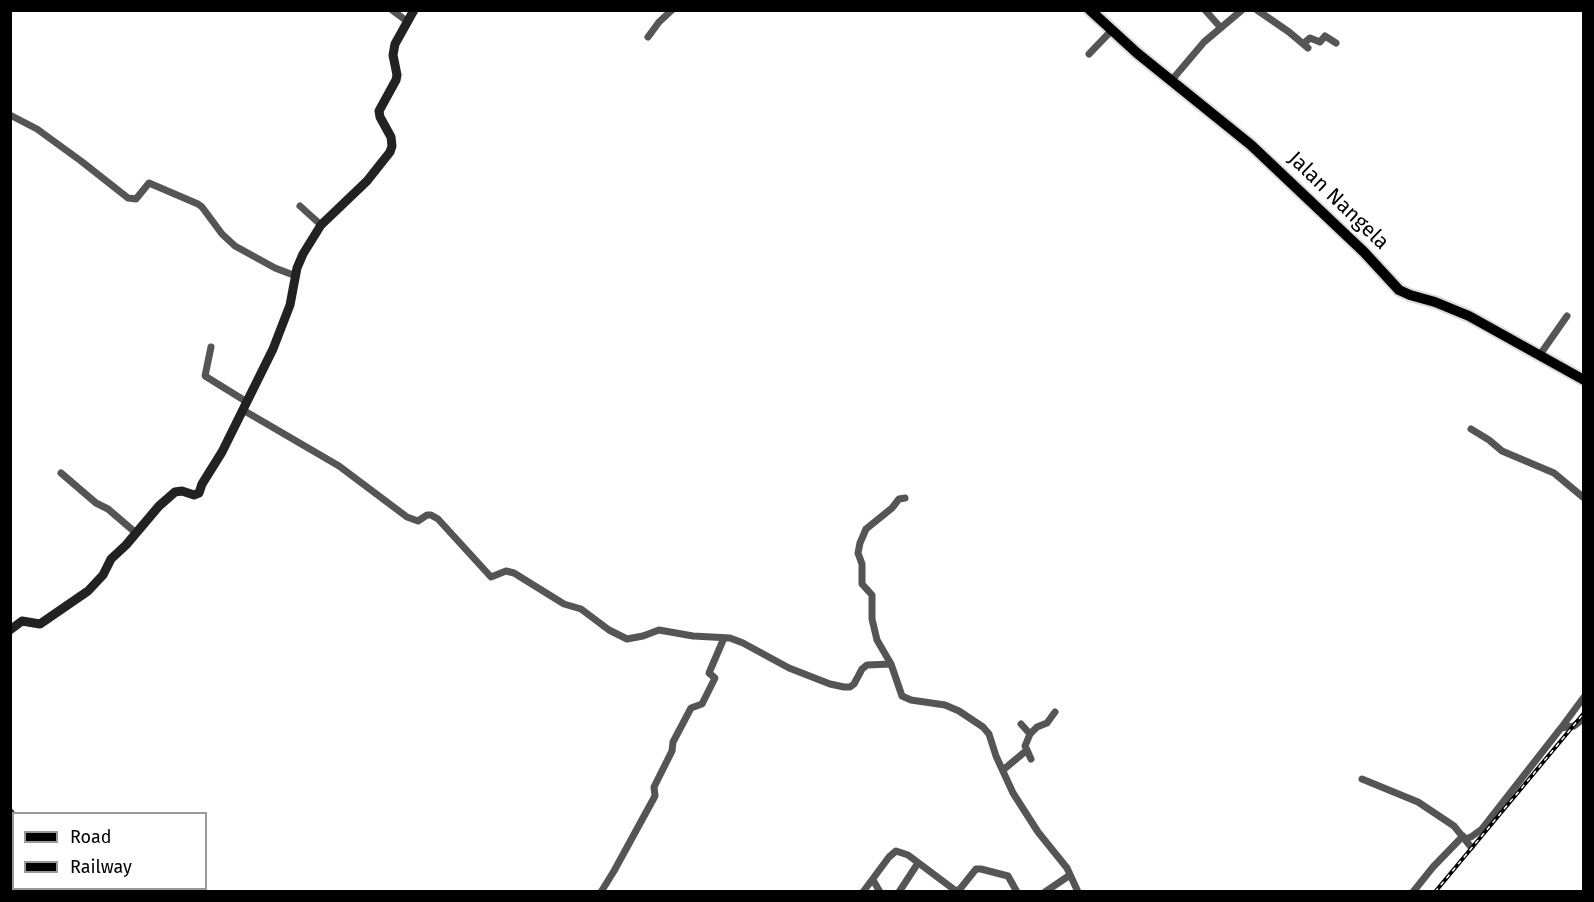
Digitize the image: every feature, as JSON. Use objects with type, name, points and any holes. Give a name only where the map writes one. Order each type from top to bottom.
[{"type":"main road","name":"Jalan Nangela","points":[[1090,10],[1171,81],[1265,158],[1365,252],[1399,290],[1469,316],[1584,380]]},
{"type":"street","points":[[392,10],[408,22]]},
{"type":"street","points":[[10,630],[22,621],[40,624],[87,591],[103,575],[111,559],[159,506],[176,492],[182,491],[194,495],[200,489],[222,452],[273,349],[287,314],[303,254],[321,225],[367,181],[390,152],[391,136],[379,111],[396,80],[394,48],[414,10]]},
{"type":"street","points":[[648,36],[672,10]]},
{"type":"street","points":[[1171,81],[1204,42],[1242,10]]},
{"type":"street","points":[[1257,10],[1306,46],[1310,38],[1320,42],[1325,36],[1336,43]]},
{"type":"street","points":[[1206,11],[1221,28]]},
{"type":"street","points":[[1089,54],[1112,30]]},
{"type":"street","points":[[10,115],[37,129],[128,198],[136,199],[149,183],[198,204],[222,234],[235,246],[275,268],[296,276]]},
{"type":"street","points":[[300,206],[321,225]]},
{"type":"street","points":[[1539,356],[1567,316]]},
{"type":"street","points":[[211,347],[205,376],[245,406],[339,466],[407,517],[418,521],[427,515],[438,519],[491,577],[506,571],[514,573],[564,604],[581,609],[609,630],[627,639],[659,630],[693,636],[724,638],[743,643],[789,668],[830,684],[850,687],[867,665],[891,664]]},
{"type":"street","points":[[1471,429],[1503,451],[1554,474],[1584,498]]},
{"type":"street","points":[[62,472],[96,503],[108,509],[136,533]]},
{"type":"street","points":[[905,498],[899,499],[892,508],[866,529],[858,553],[862,564],[862,584],[872,595],[872,619],[877,640],[891,664],[902,696],[945,705],[959,711],[983,727],[989,734],[1002,770],[1026,813],[1070,875],[1078,891]]},
{"type":"street","points":[[601,891],[655,796],[654,787],[690,709],[702,704],[715,678],[709,674],[724,638]]},
{"type":"street","points":[[1413,891],[1433,867],[1464,837],[1474,836],[1482,829],[1584,696]]},
{"type":"street","points":[[1032,759],[1025,746],[1030,734],[1037,727],[1047,723],[1055,712]]},
{"type":"street","points":[[1561,728],[1574,726],[1584,718]]},
{"type":"street","points":[[1021,724],[1030,734]]},
{"type":"street","points":[[1002,770],[1027,750]]},
{"type":"street","points":[[1362,779],[1411,798],[1454,826],[1471,848]]},
{"type":"street","points":[[864,891],[896,850],[956,891],[976,869],[1008,876],[1017,891]]},
{"type":"street","points":[[899,891],[918,863]]},
{"type":"street","points":[[1045,891],[1070,875]]},
{"type":"street","points":[[873,880],[880,891]]},
{"type":"railway","points":[[1435,892],[1584,713]]}]
